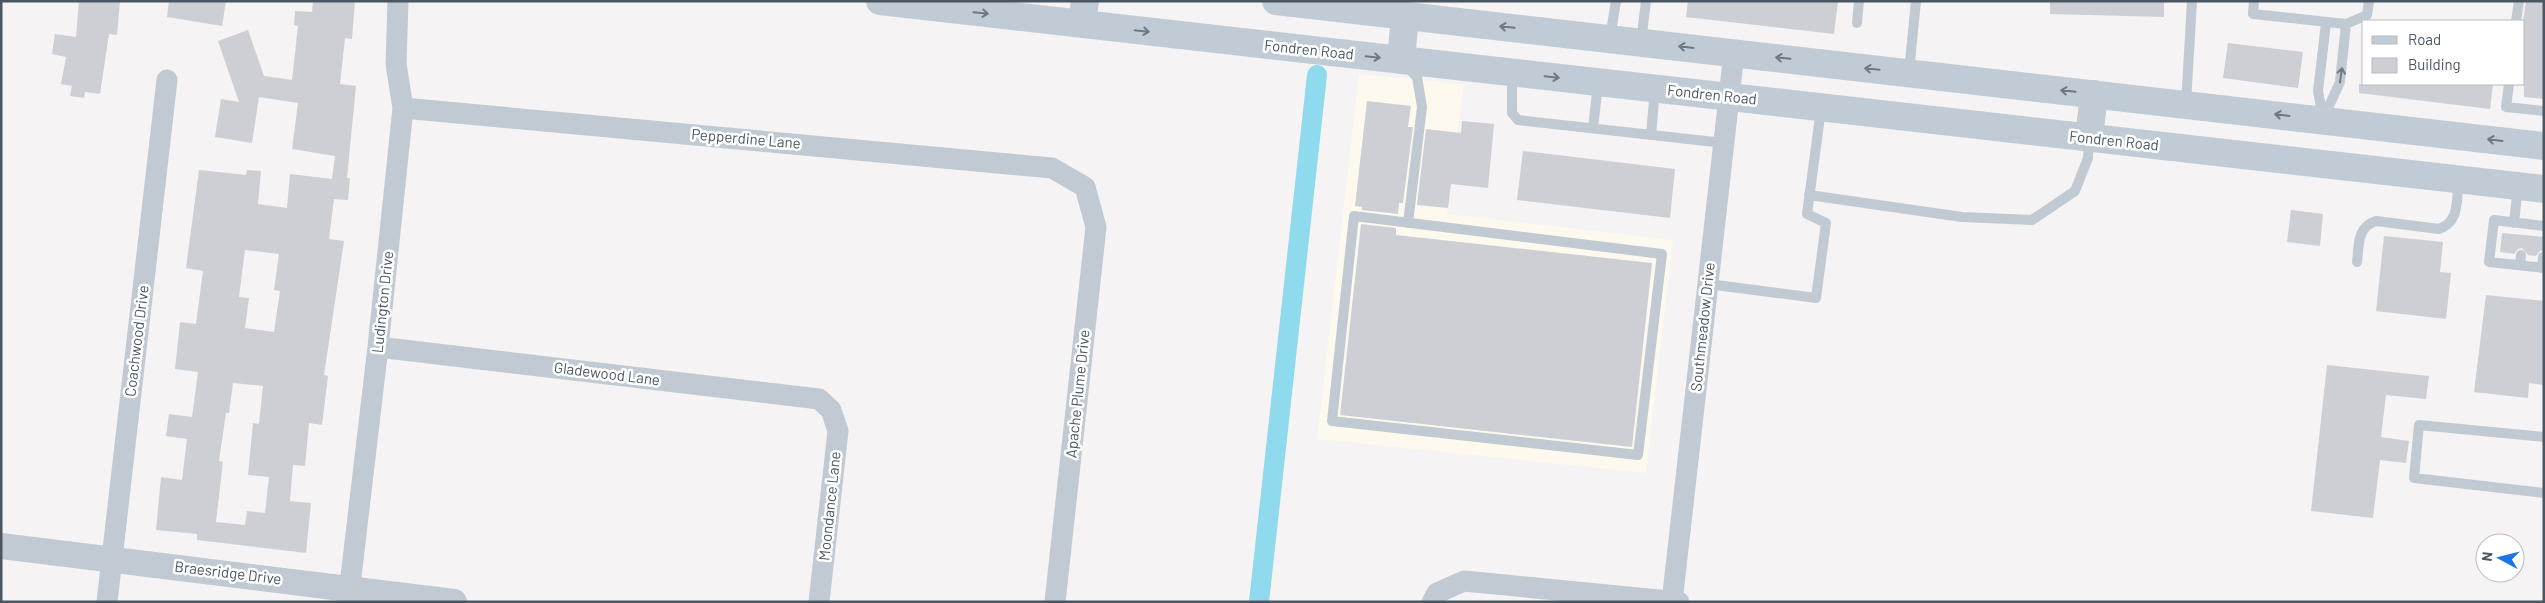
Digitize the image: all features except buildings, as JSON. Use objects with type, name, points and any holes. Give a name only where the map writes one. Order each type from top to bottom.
[{"type":"main road","name":"Fondren Road","points":[[880,1],[1083,13],[1401,60],[2531,188]]},
{"type":"main road","points":[[1276,1],[1406,8],[1610,39],[2544,146]]},
{"type":"main road","points":[[1401,60],[1406,8]]},
{"type":"main road","points":[[2089,138],[2094,94]]},
{"type":"main road","points":[[2320,164],[2323,120]]},
{"type":"street","name":"Ludington Drive","points":[[349,595],[403,108],[396,64],[398,1]]},
{"type":"street","name":"Southmeadow Drive","points":[[1672,601],[1734,53]]},
{"type":"street","name":"Coachwood Drive","points":[[106,602],[167,80]]},
{"type":"street","name":"Pepperdine Lane","points":[[403,108],[1052,168],[1085,187]]},
{"type":"street","name":"Apache Plume Drive","points":[[1055,602],[1096,227],[1085,187]]},
{"type":"street","name":"Gladewood Lane","points":[[378,347],[796,395],[819,399],[831,410]]},
{"type":"street","name":"Moondance Lane","points":[[819,602],[838,431],[831,410]]},
{"type":"street","name":"Braesridge Drive","points":[[1,546],[112,558],[349,595],[454,602]]},
{"type":"street","points":[[1435,597],[1464,581],[1679,602]]},
{"type":"lane","points":[[1610,39],[1616,1]]},
{"type":"lane","points":[[1641,42],[1646,1]]},
{"type":"lane","points":[[1857,23],[1860,1]]},
{"type":"lane","points":[[1909,73],[1916,1]]},
{"type":"lane","points":[[2186,104],[2192,1]]},
{"type":"lane","points":[[2254,1],[2253,14],[2346,24],[2367,16],[2369,1]]},
{"type":"lane","points":[[2516,20],[2519,1]]},
{"type":"lane","points":[[2323,120],[2318,91],[2326,23]]},
{"type":"lane","points":[[2323,120],[2340,82],[2346,24]]},
{"type":"lane","points":[[1401,60],[1417,77],[1422,107],[1408,223]]},
{"type":"lane","points":[[1512,73],[1512,114],[1518,120],[1724,143]]},
{"type":"lane","points":[[1593,128],[1598,82]]},
{"type":"lane","points":[[2509,85],[2506,107],[2544,111]]},
{"type":"lane","points":[[1651,135],[1654,89]]},
{"type":"lane","points":[[1708,284],[1816,298],[1826,223],[1807,214],[1821,108]]},
{"type":"lane","points":[[1809,195],[1962,217],[2032,220],[2075,191],[2088,158],[2089,138]]},
{"type":"lane","points":[[2357,262],[2361,232],[2366,224],[2376,221],[2439,229],[2448,226],[2454,220],[2459,180]]},
{"type":"lane","points":[[2514,223],[2531,188]]},
{"type":"lane","points":[[1354,216],[1408,223],[1662,254],[1638,455],[1332,421],[1354,216]]},
{"type":"lane","points":[[2543,257],[2543,268],[2520,260],[2489,262],[2494,220],[2544,226]]},
{"type":"lane","points":[[2523,235],[2525,224]]},
{"type":"lane","points":[[2544,437],[2419,425],[2414,478],[2544,493]]},
{"type":"shaded area","points":[[1359,74],[1464,85],[1447,214],[1673,240],[1646,473],[1317,439]]},
{"type":"waterway","points":[[1259,602],[1317,75]]}]
